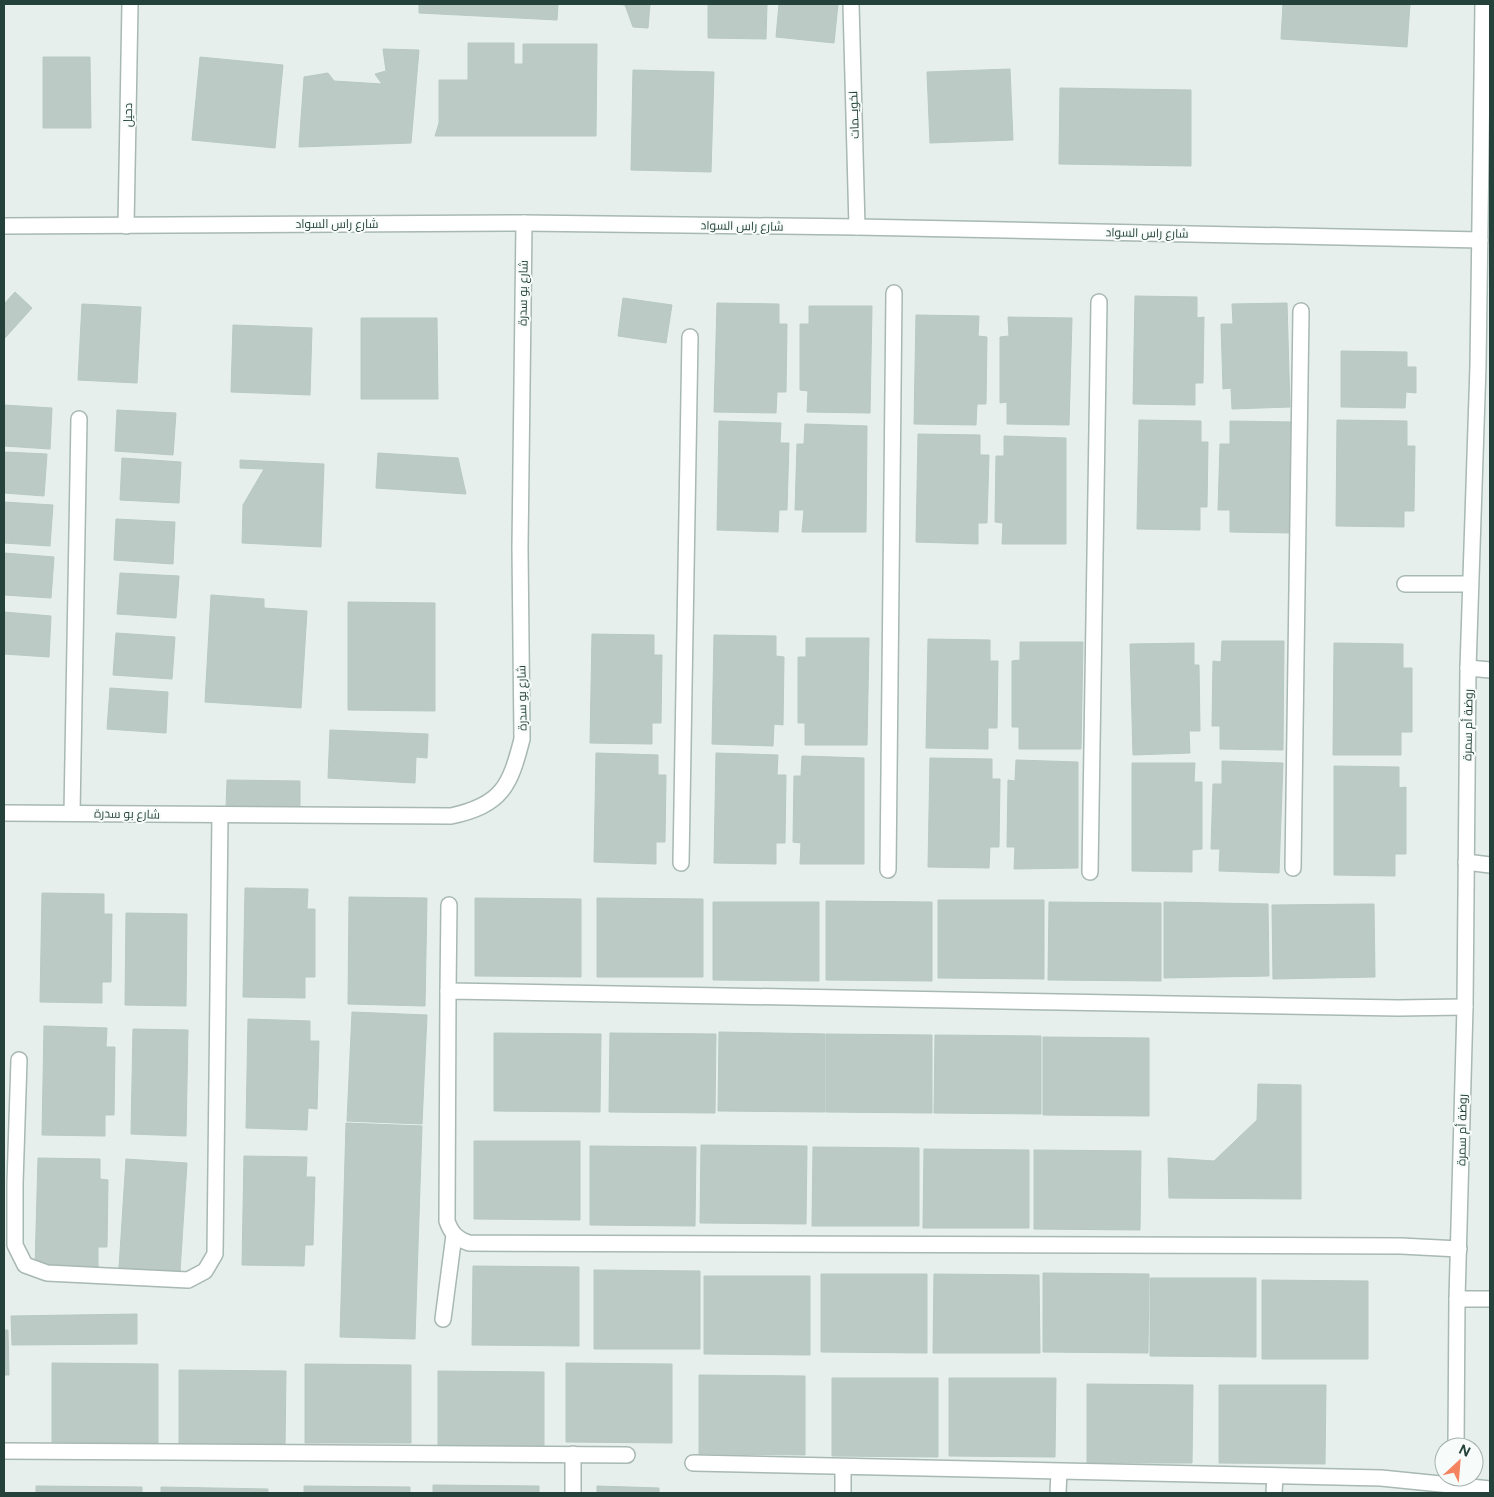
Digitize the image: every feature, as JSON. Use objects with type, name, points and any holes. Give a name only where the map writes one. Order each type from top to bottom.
[{"type":"street","name":"دحيل","points":[[126,226],[130,4]]},
{"type":"street","name":"لخويــمات","points":[[851,4],[857,227]]},
{"type":"street","name":"روضة أم سمرة","points":[[1456,1437],[1457,1299],[1465,1007],[1470,584],[1484,366],[1480,240],[1483,4]]},
{"type":"street","name":"شارع راس السواد","points":[[4,226],[524,223],[857,227],[1480,240]]},
{"type":"street","name":"شارع بو سدرة","points":[[4,813],[451,816],[470,812],[491,802],[506,787],[515,767],[522,739],[520,548],[524,223]]},
{"type":"street","points":[[888,870],[894,293]]},
{"type":"street","points":[[1090,872],[1099,302]]},
{"type":"street","points":[[1293,868],[1301,311]]},
{"type":"street","points":[[681,863],[690,338]]},
{"type":"street","points":[[72,813],[79,419]]},
{"type":"street","points":[[1405,584],[1470,584]]},
{"type":"street","points":[[1468,668],[1490,670]]},
{"type":"street","points":[[19,1060],[10,1183],[15,1245],[25,1265],[47,1273],[188,1280],[205,1271],[215,1254],[220,814]]},
{"type":"street","points":[[1466,862],[1490,866]]},
{"type":"street","points":[[449,905],[446,1214],[449,1228],[454,1235],[469,1243],[1401,1246],[1459,1249]]},
{"type":"street","points":[[448,991],[1378,1008],[1465,1007]]},
{"type":"street","points":[[444,1320],[454,1235]]},
{"type":"street","points":[[1457,1299],[1490,1299]]},
{"type":"street","points":[[4,1451],[627,1455]]},
{"type":"street","points":[[573,1454],[573,1493]]},
{"type":"street","points":[[693,1463],[1381,1478],[1434,1483]]},
{"type":"street","points":[[843,1467],[843,1493]]},
{"type":"street","points":[[1058,1493],[1059,1472]]},
{"type":"street","points":[[1274,1493],[1275,1476]]},
{"type":"street","points":[[1473,1487],[1490,1489]]},
{"type":"building","points":[[419,4],[558,4],[557,20],[419,13]]},
{"type":"building","points":[[614,4],[650,4],[648,28],[633,27],[625,5]]},
{"type":"building","points":[[708,4],[767,4],[766,39],[708,38]]},
{"type":"building","points":[[779,4],[838,4],[834,43],[776,37]]},
{"type":"building","points":[[1283,4],[1410,4],[1407,47],[1281,39]]},
{"type":"building","points":[[468,43],[514,43],[514,64],[523,64],[523,44],[597,44],[596,136],[435,136],[439,123],[439,80],[468,80]]},
{"type":"building","points":[[383,49],[419,50],[411,143],[299,147],[304,77],[328,73],[334,81],[382,84],[375,74],[386,71]]},
{"type":"building","points":[[43,57],[90,57],[91,128],[43,128]]},
{"type":"building","points":[[200,57],[283,65],[275,148],[192,140]]},
{"type":"building","points":[[1010,69],[1013,140],[930,143],[927,72]]},
{"type":"building","points":[[633,70],[714,72],[711,172],[631,170]]},
{"type":"building","points":[[1060,88],[1191,90],[1191,166],[1059,164]]},
{"type":"building","points":[[15,292],[32,308],[4,339],[4,304]]},
{"type":"building","points":[[1135,296],[1197,297],[1197,318],[1204,317],[1203,383],[1195,383],[1195,405],[1133,404]]},
{"type":"building","points":[[623,298],[672,305],[666,343],[618,336]]},
{"type":"building","points":[[717,303],[779,304],[779,324],[787,324],[786,392],[777,392],[776,413],[714,412]]},
{"type":"building","points":[[1287,303],[1290,407],[1232,409],[1231,388],[1223,389],[1221,324],[1233,324],[1232,304]]},
{"type":"building","points":[[82,304],[141,307],[137,383],[78,380]]},
{"type":"building","points":[[809,306],[872,306],[870,413],[807,412],[808,391],[800,390],[800,324],[809,324]]},
{"type":"building","points":[[916,315],[979,316],[978,336],[987,337],[986,404],[977,404],[976,425],[914,424]]},
{"type":"building","points":[[1008,317],[1072,318],[1069,425],[1007,424],[1007,402],[1000,403],[1000,337],[1009,336]]},
{"type":"building","points":[[361,318],[437,318],[438,399],[361,399]]},
{"type":"building","points":[[233,325],[312,328],[310,395],[231,392]]},
{"type":"building","points":[[1341,351],[1407,352],[1407,367],[1416,367],[1416,393],[1406,392],[1405,408],[1341,407]]},
{"type":"building","points":[[4,405],[52,408],[50,449],[4,446]]},
{"type":"building","points":[[117,410],[176,413],[173,455],[115,451]]},
{"type":"building","points":[[1139,420],[1201,421],[1201,442],[1208,442],[1207,507],[1200,507],[1200,530],[1137,529]]},
{"type":"building","points":[[1337,420],[1407,421],[1407,446],[1415,446],[1414,511],[1404,511],[1404,527],[1336,526]]},
{"type":"building","points":[[719,421],[781,423],[780,443],[789,443],[787,510],[779,510],[778,532],[717,530]]},
{"type":"building","points":[[1230,421],[1293,422],[1291,533],[1230,532],[1230,510],[1218,510],[1220,444],[1230,444]]},
{"type":"building","points":[[805,424],[867,426],[866,532],[802,532],[804,510],[795,510],[797,444],[804,444]]},
{"type":"building","points":[[918,434],[980,435],[980,455],[989,455],[987,523],[978,523],[978,544],[916,542]]},
{"type":"building","points":[[1004,436],[1066,438],[1066,544],[1002,544],[1003,523],[995,522],[996,456],[1004,456]]},
{"type":"building","points":[[4,452],[47,454],[44,496],[4,493]]},
{"type":"building","points":[[378,453],[458,458],[466,494],[376,488]]},
{"type":"building","points":[[122,458],[181,462],[179,503],[120,500]]},
{"type":"building","points":[[240,460],[324,464],[321,547],[242,543],[243,505],[264,469],[240,468]]},
{"type":"building","points":[[4,502],[53,505],[50,546],[4,543]]},
{"type":"building","points":[[116,519],[175,522],[173,564],[114,560]]},
{"type":"building","points":[[4,553],[54,557],[51,598],[4,595]]},
{"type":"building","points":[[120,573],[179,576],[176,618],[117,614]]},
{"type":"building","points":[[211,595],[264,599],[264,608],[307,611],[301,708],[205,702]]},
{"type":"building","points":[[348,602],[435,603],[435,711],[348,710]]},
{"type":"building","points":[[4,612],[51,616],[49,657],[4,654]]},
{"type":"building","points":[[116,633],[175,637],[172,679],[113,675]]},
{"type":"building","points":[[592,634],[654,635],[654,655],[662,655],[661,723],[652,723],[652,744],[590,743]]},
{"type":"building","points":[[714,635],[776,636],[776,656],[784,657],[783,725],[774,724],[773,746],[712,744]]},
{"type":"building","points":[[806,638],[869,638],[867,745],[805,745],[805,723],[798,723],[798,657],[806,657]]},
{"type":"building","points":[[928,639],[990,640],[990,661],[998,661],[997,728],[988,728],[988,749],[926,748]]},
{"type":"building","points":[[1222,641],[1284,641],[1283,750],[1220,749],[1220,726],[1212,726],[1213,661],[1221,662]]},
{"type":"building","points":[[1020,642],[1083,642],[1081,749],[1019,749],[1019,727],[1012,727],[1012,661],[1020,660]]},
{"type":"building","points":[[1194,643],[1194,665],[1199,665],[1200,731],[1189,731],[1190,753],[1133,755],[1130,644]]},
{"type":"building","points":[[1334,643],[1403,644],[1403,668],[1412,668],[1412,732],[1401,732],[1401,755],[1333,755]]},
{"type":"building","points":[[110,688],[168,692],[166,733],[107,729]]},
{"type":"building","points":[[330,730],[428,734],[427,758],[416,757],[415,783],[328,778]]},
{"type":"building","points":[[596,753],[658,755],[658,775],[666,775],[665,842],[656,842],[656,864],[594,862]]},
{"type":"building","points":[[716,753],[778,755],[777,775],[786,775],[785,843],[776,843],[776,864],[714,863]]},
{"type":"building","points":[[802,756],[864,758],[864,864],[800,864],[801,843],[793,842],[794,776],[801,776]]},
{"type":"building","points":[[930,758],[992,759],[992,779],[1000,779],[999,847],[990,847],[989,868],[928,867]]},
{"type":"building","points":[[1016,760],[1078,762],[1078,868],[1014,869],[1015,847],[1007,847],[1008,780],[1015,781]]},
{"type":"building","points":[[1222,761],[1283,763],[1279,873],[1219,871],[1220,849],[1211,849],[1213,784],[1222,784]]},
{"type":"building","points":[[1132,763],[1195,763],[1194,782],[1202,782],[1202,849],[1192,850],[1192,872],[1132,871]]},
{"type":"building","points":[[1334,766],[1399,767],[1399,788],[1406,787],[1406,854],[1395,854],[1395,876],[1334,875]]},
{"type":"building","points":[[227,780],[300,781],[300,809],[226,808]]},
{"type":"building","points":[[245,888],[308,889],[307,909],[315,909],[315,977],[305,977],[305,998],[243,997]]},
{"type":"building","points":[[42,893],[104,894],[104,914],[112,914],[111,982],[102,982],[102,1003],[40,1002]]},
{"type":"building","points":[[349,897],[427,898],[425,1006],[348,1004]]},
{"type":"building","points":[[475,898],[581,899],[581,977],[475,976]]},
{"type":"building","points":[[597,898],[703,899],[703,977],[597,977]]},
{"type":"building","points":[[938,900],[1044,900],[1044,979],[938,978]]},
{"type":"building","points":[[826,901],[932,902],[932,981],[826,980]]},
{"type":"building","points":[[713,902],[819,902],[819,981],[713,980]]},
{"type":"building","points":[[1049,902],[1161,903],[1161,981],[1048,980]]},
{"type":"building","points":[[1164,902],[1268,904],[1269,976],[1164,978]]},
{"type":"building","points":[[1374,904],[1375,977],[1273,979],[1272,905]]},
{"type":"building","points":[[126,913],[187,914],[186,1006],[125,1005]]},
{"type":"building","points":[[352,1012],[427,1015],[422,1124],[347,1121]]},
{"type":"building","points":[[248,1019],[310,1021],[310,1041],[319,1041],[317,1109],[308,1108],[307,1130],[246,1128]]},
{"type":"building","points":[[44,1026],[107,1028],[106,1047],[115,1047],[114,1115],[105,1115],[105,1136],[42,1135]]},
{"type":"building","points":[[133,1029],[188,1030],[186,1136],[131,1134]]},
{"type":"building","points":[[719,1032],[825,1034],[825,1112],[718,1111]]},
{"type":"building","points":[[494,1033],[601,1034],[600,1112],[494,1111]]},
{"type":"building","points":[[610,1033],[716,1034],[715,1113],[609,1112]]},
{"type":"building","points":[[826,1034],[932,1035],[932,1113],[826,1112]]},
{"type":"building","points":[[935,1035],[1041,1036],[1041,1114],[934,1113]]},
{"type":"building","points":[[1043,1037],[1149,1038],[1149,1116],[1043,1115]]},
{"type":"building","points":[[1258,1084],[1301,1085],[1301,1199],[1169,1198],[1168,1158],[1214,1161],[1257,1120]]},
{"type":"building","points":[[346,1123],[422,1126],[415,1339],[340,1337]]},
{"type":"building","points":[[474,1141],[580,1141],[580,1220],[474,1219]]},
{"type":"building","points":[[701,1145],[807,1146],[806,1224],[700,1223]]},
{"type":"building","points":[[590,1146],[696,1147],[695,1226],[590,1225]]},
{"type":"building","points":[[813,1147],[919,1148],[919,1226],[812,1226]]},
{"type":"building","points":[[924,1149],[1029,1150],[1029,1228],[923,1228]]},
{"type":"building","points":[[1034,1150],[1141,1151],[1140,1230],[1034,1229]]},
{"type":"building","points":[[244,1156],[307,1157],[306,1177],[315,1177],[313,1245],[305,1245],[304,1266],[242,1265]]},
{"type":"building","points":[[38,1158],[100,1159],[100,1179],[108,1180],[107,1247],[98,1247],[98,1268],[35,1267]]},
{"type":"building","points":[[126,1159],[187,1163],[180,1272],[119,1268]]},
{"type":"building","points":[[473,1266],[579,1267],[579,1346],[472,1345]]},
{"type":"building","points":[[594,1270],[700,1271],[700,1349],[594,1349]]},
{"type":"building","points":[[1043,1273],[1149,1274],[1148,1353],[1043,1352]]},
{"type":"building","points":[[821,1274],[927,1274],[927,1353],[821,1352]]},
{"type":"building","points":[[934,1274],[1039,1275],[1040,1353],[933,1353]]},
{"type":"building","points":[[704,1276],[810,1276],[810,1355],[704,1354]]},
{"type":"building","points":[[1150,1278],[1256,1278],[1256,1357],[1150,1356]]},
{"type":"building","points":[[1262,1280],[1368,1281],[1368,1359],[1262,1359]]},
{"type":"building","points":[[137,1314],[137,1344],[12,1345],[11,1316]]},
{"type":"building","points":[[4,1330],[8,1330],[9,1375],[4,1375]]},
{"type":"building","points":[[52,1363],[158,1364],[158,1443],[52,1442]]},
{"type":"building","points":[[566,1363],[672,1364],[672,1443],[566,1442]]},
{"type":"building","points":[[305,1364],[411,1365],[411,1443],[305,1443]]},
{"type":"building","points":[[179,1370],[286,1371],[285,1449],[179,1449]]},
{"type":"building","points":[[438,1371],[544,1372],[544,1450],[438,1449]]},
{"type":"building","points":[[699,1375],[805,1376],[805,1455],[699,1454]]},
{"type":"building","points":[[832,1378],[938,1378],[938,1457],[832,1456]]},
{"type":"building","points":[[949,1378],[1056,1378],[1055,1457],[949,1456]]},
{"type":"building","points":[[1087,1384],[1193,1385],[1192,1463],[1087,1463]]},
{"type":"building","points":[[1219,1385],[1326,1385],[1325,1464],[1219,1463]]},
{"type":"building","points":[[433,1485],[539,1486],[539,1493],[433,1493]]},
{"type":"building","points":[[36,1486],[142,1487],[142,1493],[36,1493]]},
{"type":"building","points":[[304,1486],[410,1487],[410,1493],[304,1493]]},
{"type":"building","points":[[597,1486],[659,1488],[659,1493],[597,1493]]},
{"type":"building","points":[[161,1487],[268,1489],[268,1493],[161,1493]]}]
